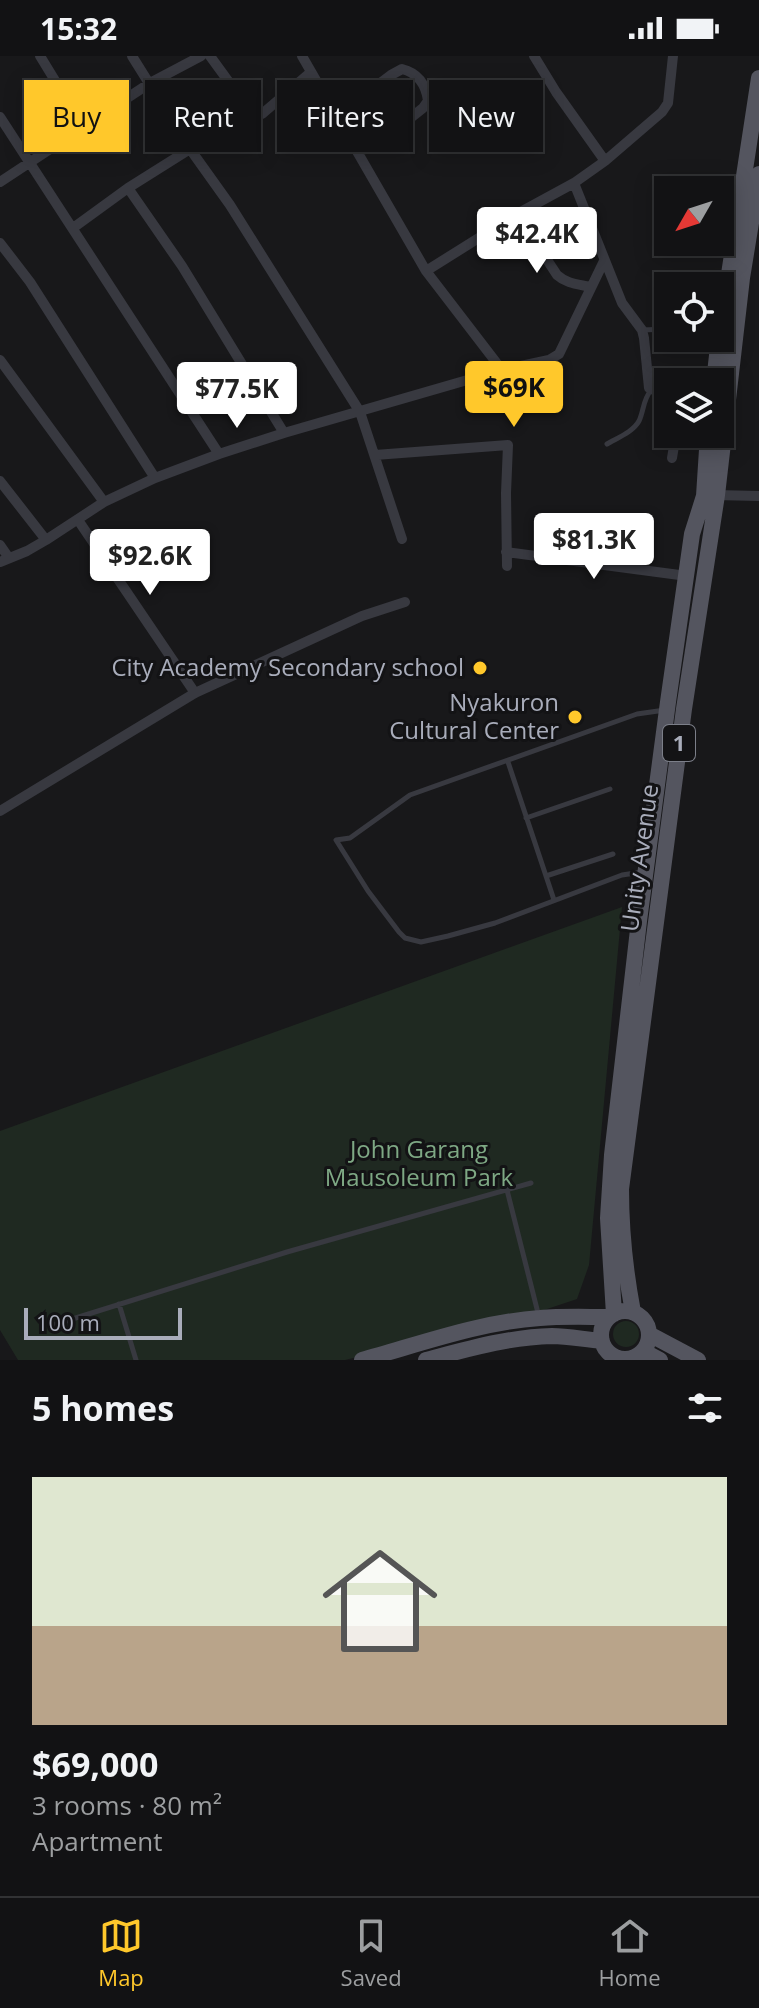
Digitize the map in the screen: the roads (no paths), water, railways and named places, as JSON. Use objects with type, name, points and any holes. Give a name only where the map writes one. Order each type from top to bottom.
[{"type":"main road","points":[[730,272],[758,89]]},
{"type":"main road","name":"Unity Avenue","points":[[611,1315],[608,1218],[612,1155],[639,921],[711,496],[759,174]]},
{"type":"main road","name":"Unity Avenue","points":[[633,1312],[621,1231],[621,1189],[676,710],[692,534],[711,496],[709,448]]},
{"type":"main road","points":[[362,1360],[480,1328],[540,1318],[633,1312]]},
{"type":"main road","name":"1","points":[[633,1312],[645,1321],[649,1334]]},
{"type":"main road","name":"1","points":[[602,1341],[602,1329],[611,1315]]},
{"type":"main road","points":[[639,1356],[648,1343],[649,1334],[698,1360]]},
{"type":"main road","points":[[426,1360],[484,1345],[553,1336],[602,1341],[616,1358],[639,1356],[660,1360]]},
{"type":"street","points":[[40,56],[55,80]]},
{"type":"street","points":[[132,56],[148,80]]},
{"type":"street","points":[[156,80],[201,56]]},
{"type":"street","points":[[210,56],[253,115],[262,114],[311,72]]},
{"type":"street","points":[[302,56],[316,80]]},
{"type":"street","points":[[534,56],[605,161]]},
{"type":"street","points":[[426,271],[517,214],[574,183],[605,161],[667,107],[673,56]]},
{"type":"street","points":[[384,80],[402,69],[411,71],[423,84],[428,101],[413,116]]},
{"type":"street","points":[[0,117],[219,454]]},
{"type":"street","points":[[0,182],[45,152]]},
{"type":"street","points":[[73,228],[185,152]]},
{"type":"street","points":[[192,152],[230,205],[360,412],[402,539]]},
{"type":"street","points":[[358,152],[426,271],[502,370]]},
{"type":"street","points":[[574,183],[622,303],[642,330],[648,385],[654,391]]},
{"type":"street","points":[[128,188],[182,266],[284,433]]},
{"type":"street","points":[[517,214],[557,275],[570,283],[591,287]]},
{"type":"street","points":[[0,243],[30,282],[155,478]]},
{"type":"street","points":[[0,545],[5,560],[46,540],[104,502],[155,478],[219,454],[502,370],[549,360],[559,354],[604,261]]},
{"type":"street","points":[[0,360],[104,502]]},
{"type":"street","points":[[375,455],[508,445],[507,566]]},
{"type":"street","points":[[672,458],[674,448]]},
{"type":"street","points":[[0,481],[46,540]]},
{"type":"street","points":[[711,496],[759,496]]},
{"type":"street","points":[[78,520],[195,693]]},
{"type":"street","points":[[506,552],[687,576]]},
{"type":"street","points":[[0,811],[195,693],[362,616],[405,602]]},
{"type":"lane","points":[[642,330],[654,330]]},
{"type":"lane","points":[[607,444],[634,428],[651,390]]},
{"type":"lane","points":[[647,871],[622,875],[495,923],[415,942],[399,932],[368,891],[336,840],[350,838],[410,795],[637,714],[676,710]]},
{"type":"lane","points":[[508,762],[554,900]]},
{"type":"lane","points":[[526,818],[610,789]]},
{"type":"lane","points":[[546,876],[613,854]]},
{"type":"lane","points":[[50,1326],[287,1252],[531,1183]]},
{"type":"lane","points":[[507,1190],[540,1318]]},
{"type":"lane","points":[[119,1304],[136,1360]]},
{"type":"place","name":"City Academy Secondary school","points":[[480,668]]},
{"type":"place","name":"Nyakuron Cultural Center","points":[[575,717]]},
{"type":"park label","name":"John Garang Mausoleum Park","points":[[419,1164]]}]
